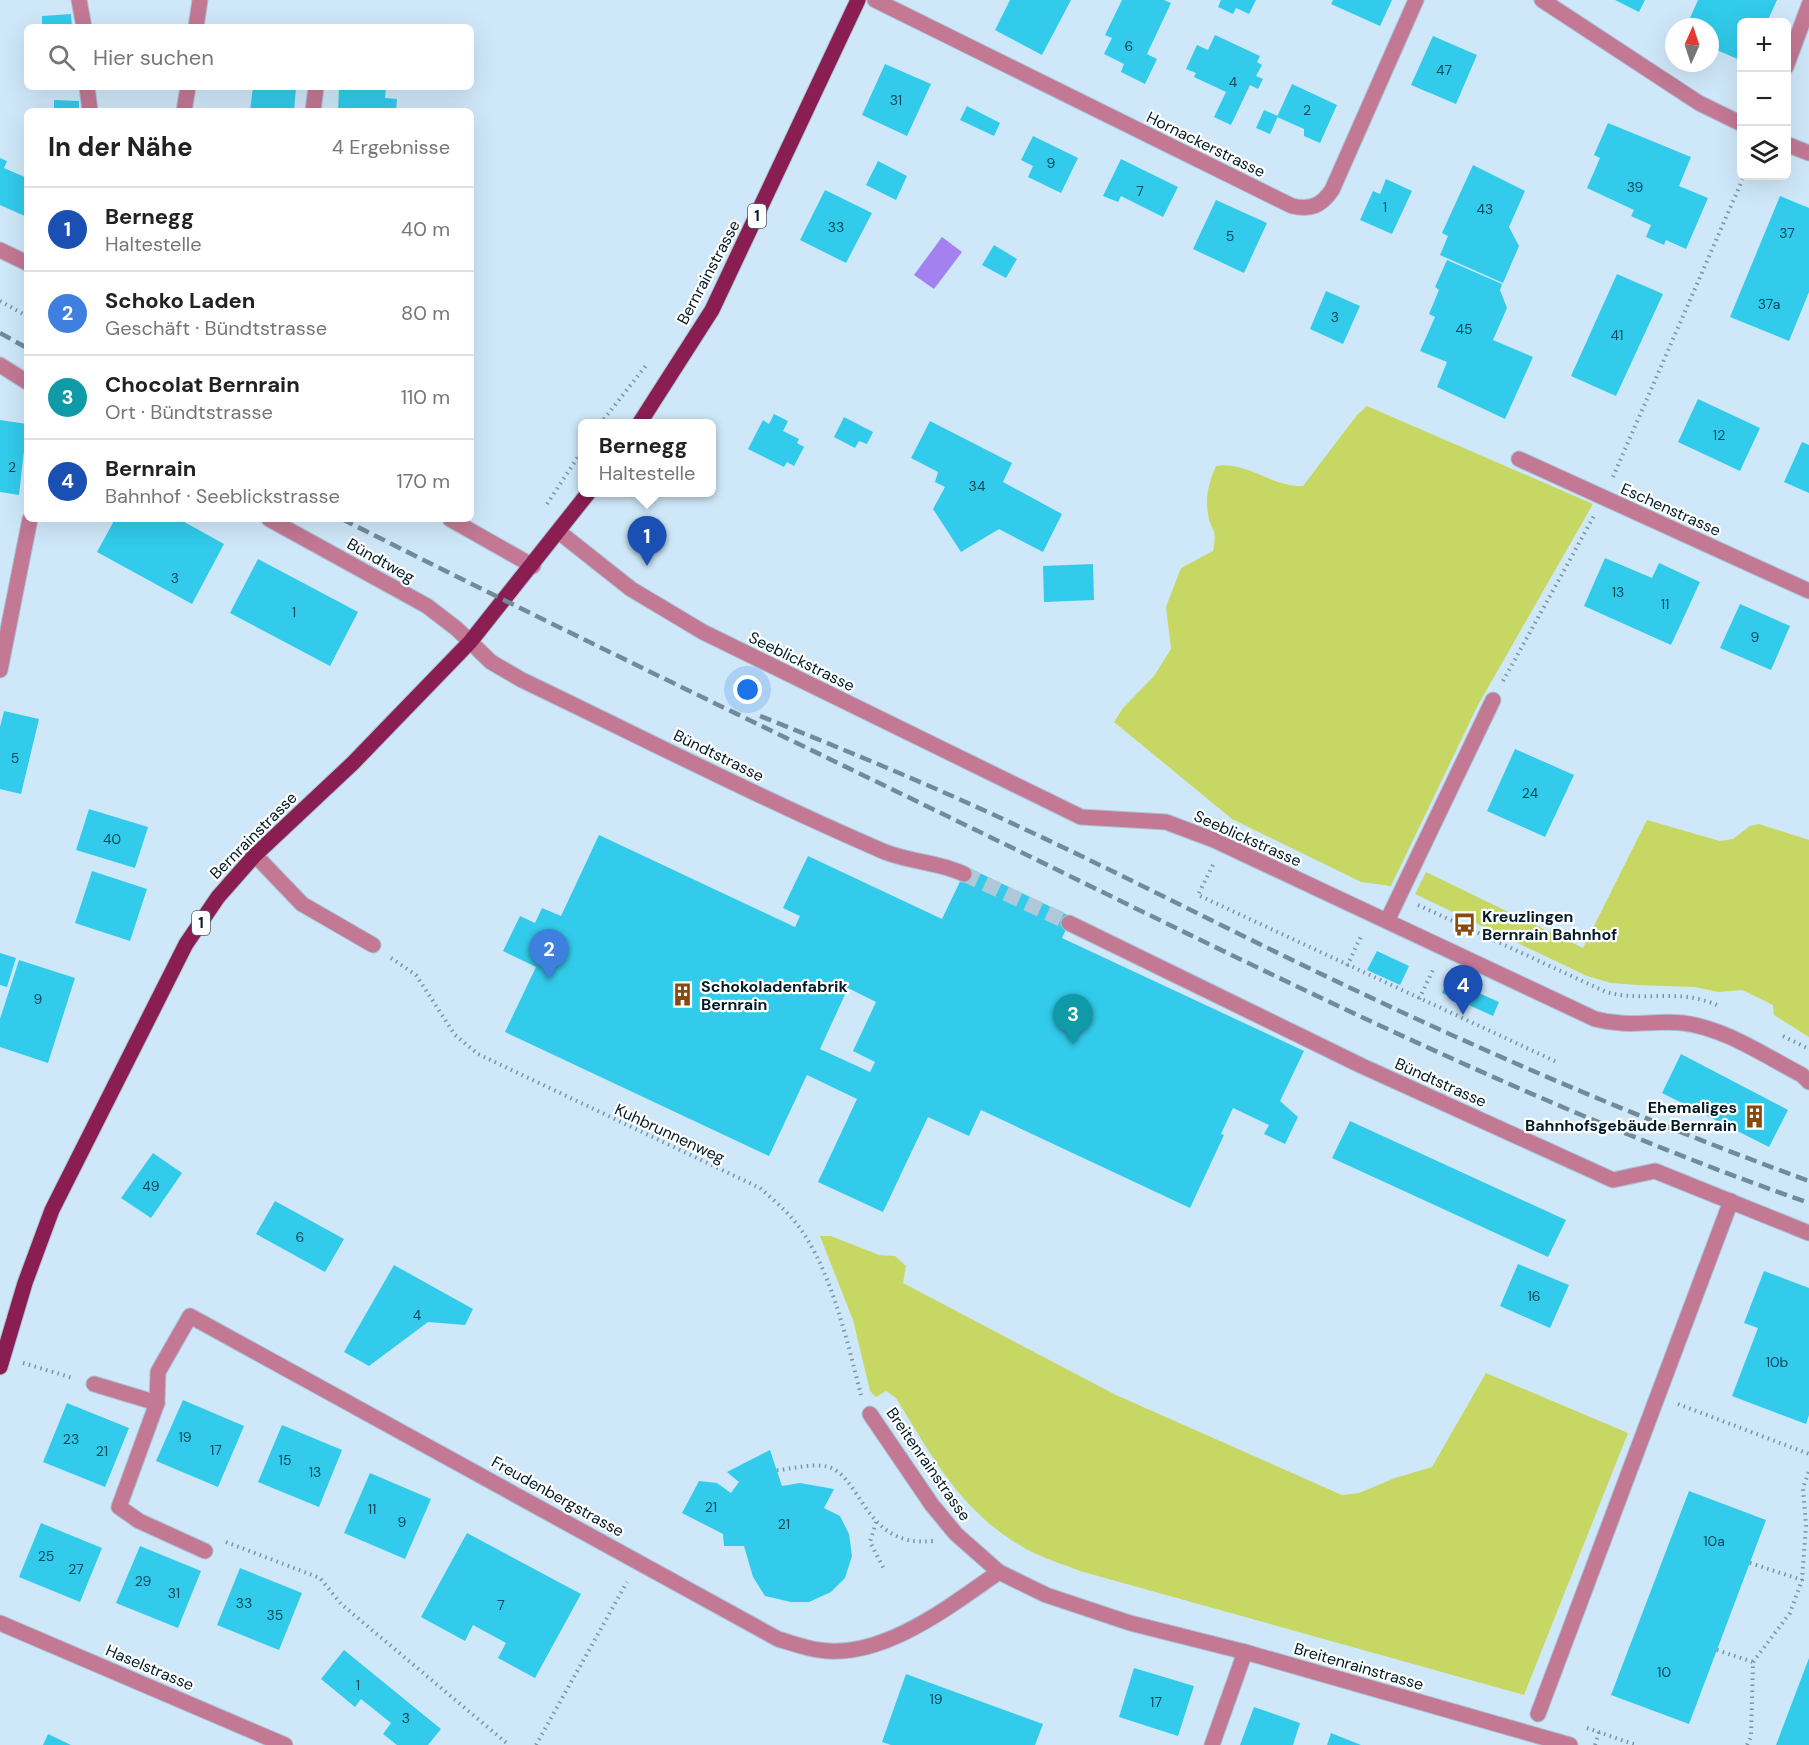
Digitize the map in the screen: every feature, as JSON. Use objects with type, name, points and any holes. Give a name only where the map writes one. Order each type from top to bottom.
[{"type":"main road","name":"Bernrainstrasse","points":[[642,419],[712,310],[858,0]]},
{"type":"main road","name":"Bernrainstrasse","points":[[2,1362],[26,1283],[52,1210],[186,945],[218,897],[255,855],[353,763],[470,642],[533,566],[585,497]]},
{"type":"street","points":[[79,0],[83,24]]},
{"type":"street","points":[[196,24],[200,0]]},
{"type":"street","name":"Hornackerstrasse","points":[[875,0],[1292,206],[1306,209],[1317,206],[1332,190],[1416,0]]},
{"type":"street","points":[[1542,0],[1700,103],[1737,122]]},
{"type":"street","points":[[1791,54],[1809,5]]},
{"type":"street","points":[[87,90],[90,108]]},
{"type":"street","points":[[184,108],[188,90]]},
{"type":"street","points":[[313,108],[316,90]]},
{"type":"street","points":[[1791,146],[1809,153]]},
{"type":"street","points":[[0,250],[24,262]]},
{"type":"street","points":[[0,365],[24,380]]},
{"type":"street","name":"Eschenstrasse","points":[[1520,459],[1809,591]]},
{"type":"street","points":[[0,670],[4,639],[29,522]]},
{"type":"street","name":"Bündtweg","points":[[274,522],[427,606],[470,642]]},
{"type":"street","points":[[455,522],[533,566]]},
{"type":"street","name":"Seeblickstrasse","points":[[559,532],[631,589],[704,632],[1081,816],[1166,822],[1214,840],[1595,1019],[1616,1024],[1665,1023],[1703,1027],[1802,1075],[1809,1082]]},
{"type":"street","name":"Bündtstrasse","points":[[470,642],[491,662],[522,680],[780,805],[889,853],[946,865],[964,874]]},
{"type":"street","points":[[1387,921],[1493,700]]},
{"type":"street","points":[[255,855],[302,904],[373,945]]},
{"type":"street","name":"Bündtstrasse","points":[[1069,923],[1362,1066],[1613,1180],[1655,1171],[1809,1233]]},
{"type":"street","points":[[1538,1714],[1731,1201]]},
{"type":"street","name":"Freudenbergstrasse","points":[[205,1551],[139,1521],[119,1507],[157,1403],[158,1372],[190,1316],[778,1639],[820,1651],[856,1650],[892,1639],[960,1599],[999,1572]]},
{"type":"street","points":[[94,1384],[157,1403]]},
{"type":"street","name":"Breitenrainstrasse","points":[[870,1414],[932,1505],[956,1534],[999,1572],[1046,1595],[1130,1623],[1245,1652],[1570,1745]]},
{"type":"street","name":"Haselstrasse","points":[[0,1623],[285,1745]]},
{"type":"street","points":[[1212,1745],[1245,1652]]},
{"type":"path","points":[[1493,700],[1604,498],[1742,180]]},
{"type":"path","points":[[0,301],[24,314]]},
{"type":"path","points":[[1216,859],[1198,895],[1419,1000],[1559,1063]]},
{"type":"path","points":[[1399,896],[1606,992],[1620,996],[1691,996],[1727,1010]]},
{"type":"path","points":[[1347,966],[1362,933]]},
{"type":"path","name":"Kuhbrunnenweg","points":[[373,945],[416,975],[455,1035],[478,1054],[760,1188],[792,1217],[812,1250],[830,1289],[845,1333],[864,1407],[870,1414]]},
{"type":"path","points":[[1419,1000],[1434,967]]},
{"type":"path","points":[[1778,1034],[1809,1048]]},
{"type":"path","points":[[2,1362],[94,1384]]},
{"type":"path","points":[[1658,1396],[1809,1454]]},
{"type":"path","points":[[777,1470],[825,1466],[843,1477],[876,1522],[889,1532],[918,1543],[937,1541],[956,1534]]},
{"type":"path","points":[[1747,1745],[1751,1737],[1753,1662],[1790,1614],[1802,1580],[1806,1526],[1803,1488],[1809,1471]]},
{"type":"path","points":[[1803,1488],[1809,1490]]},
{"type":"path","points":[[876,1522],[870,1542],[885,1570]]},
{"type":"path","points":[[205,1551],[225,1542],[320,1578],[341,1604],[509,1745]]},
{"type":"path","points":[[536,1745],[639,1561]]},
{"type":"path","points":[[1750,1563],[1802,1580]]},
{"type":"path","points":[[1717,1650],[1753,1662]]},
{"type":"path","points":[[1595,1745],[1599,1732],[1636,1745]]},
{"type":"green space","points":[[1367,406],[1593,504],[1478,705],[1391,886],[1361,882],[1232,819],[1114,722],[1123,708],[1154,676],[1171,649],[1166,607],[1181,568],[1213,551],[1214,533],[1209,520],[1207,495],[1216,466],[1238,467],[1281,483],[1303,486],[1357,415]]},
{"type":"green space","points":[[1647,820],[1720,841],[1733,839],[1750,826],[1759,824],[1809,840],[1809,1037],[1774,1015],[1773,1005],[1742,990],[1718,992],[1695,987],[1611,983],[1587,976],[1415,894],[1426,872],[1583,948]]},
{"type":"green space","points":[[820,1236],[831,1236],[879,1255],[895,1256],[906,1266],[903,1283],[1116,1395],[1342,1495],[1359,1493],[1395,1478],[1432,1467],[1486,1373],[1628,1433],[1524,1695],[1080,1571],[1034,1553],[1005,1536],[967,1502],[937,1463],[896,1398],[886,1391],[876,1397],[870,1391],[853,1320]]},
{"type":"shaded area","points":[[942,237],[962,252],[934,289],[914,275]]},
{"type":"building","points":[[1010,0],[1071,0],[1042,55],[995,30]]},
{"type":"building","points":[[1122,0],[1164,0],[1171,3],[1147,54],[1157,59],[1145,84],[1121,72],[1124,64],[1104,54],[1112,38],[1105,35]]},
{"type":"building","points":[[1221,0],[1256,0],[1249,14],[1236,8],[1233,14],[1218,7]]},
{"type":"building","points":[[1333,0],[1392,0],[1380,26],[1331,4]]},
{"type":"building","points":[[1615,0],[1645,0],[1639,12]]},
{"type":"building","points":[[1698,0],[1777,0],[1769,18],[1737,18],[1737,59],[1719,51],[1719,18],[1690,18]]},
{"type":"building","points":[[71,14],[72,24],[42,24],[42,16]]},
{"type":"building","points":[[1215,35],[1260,56],[1257,62],[1262,65],[1256,76],[1263,79],[1258,89],[1250,85],[1231,125],[1214,117],[1226,92],[1194,77],[1196,73],[1186,69],[1197,45],[1208,50]]},
{"type":"building","points":[[1433,36],[1477,55],[1456,104],[1411,85]]},
{"type":"building","points":[[885,64],[931,84],[907,136],[862,115]]},
{"type":"building","points":[[1292,84],[1337,105],[1320,143],[1304,136],[1304,129],[1277,117]]},
{"type":"building","points":[[253,90],[296,90],[294,108],[250,108]]},
{"type":"building","points":[[339,90],[386,90],[385,98],[397,99],[396,108],[338,108]]},
{"type":"building","points":[[54,100],[79,101],[79,108],[54,108]]},
{"type":"building","points":[[967,106],[1000,123],[994,136],[960,120]]},
{"type":"building","points":[[1264,110],[1278,116],[1270,134],[1256,128]]},
{"type":"building","points":[[1608,123],[1691,157],[1679,186],[1708,198],[1686,249],[1666,240],[1664,245],[1646,237],[1651,225],[1631,216],[1634,210],[1587,188],[1600,158],[1594,155]]},
{"type":"building","points":[[1033,136],[1078,158],[1061,193],[1028,177],[1033,166],[1021,160]]},
{"type":"building","points":[[0,158],[7,161],[4,168],[24,177],[24,216],[0,205]]},
{"type":"building","points":[[1121,159],[1178,187],[1163,217],[1121,196],[1118,202],[1103,196]]},
{"type":"building","points":[[878,161],[907,176],[896,200],[866,185]]},
{"type":"building","points":[[1473,165],[1525,191],[1509,227],[1519,246],[1503,283],[1440,255],[1448,236],[1442,233]]},
{"type":"building","points":[[1386,179],[1412,191],[1392,234],[1360,220],[1373,191],[1380,194]]},
{"type":"building","points":[[825,190],[872,213],[846,263],[800,240]]},
{"type":"building","points":[[1780,196],[1809,208],[1809,292],[1789,341],[1730,317]]},
{"type":"building","points":[[1216,200],[1267,223],[1244,273],[1193,249]]},
{"type":"building","points":[[994,245],[1017,259],[1006,278],[982,265]]},
{"type":"building","points":[[1447,260],[1502,284],[1500,290],[1507,308],[1493,340],[1533,357],[1505,419],[1437,387],[1447,362],[1420,351],[1435,317],[1429,314],[1439,290],[1435,287]]},
{"type":"building","points":[[1617,274],[1663,294],[1616,396],[1571,376]]},
{"type":"building","points":[[1326,291],[1360,306],[1343,344],[1310,329]]},
{"type":"building","points":[[1698,399],[1760,428],[1740,471],[1678,442]]},
{"type":"building","points":[[774,414],[788,421],[783,431],[799,439],[797,443],[804,447],[794,466],[787,462],[784,467],[748,449],[763,420],[769,424]]},
{"type":"building","points":[[844,417],[873,432],[867,444],[859,441],[855,448],[834,437]]},
{"type":"building","points":[[0,420],[24,424],[24,451],[19,495],[0,492]]},
{"type":"building","points":[[930,421],[1012,463],[1003,482],[1062,514],[1043,552],[999,529],[961,552],[933,509],[945,487],[935,482],[938,472],[911,458]]},
{"type":"building","points":[[1802,442],[1809,445],[1809,493],[1784,482]]},
{"type":"building","points":[[113,522],[184,522],[224,544],[192,604],[97,552]]},
{"type":"building","points":[[1605,558],[1652,578],[1659,563],[1700,582],[1671,645],[1584,606]]},
{"type":"building","points":[[258,559],[358,612],[330,666],[230,613]]},
{"type":"building","points":[[1093,564],[1094,600],[1044,602],[1043,566]]},
{"type":"building","points":[[1740,604],[1790,626],[1771,670],[1720,648]]},
{"type":"building","points":[[4,711],[39,719],[21,794],[0,789],[0,727]]},
{"type":"building","points":[[1515,749],[1574,775],[1545,837],[1487,811]]},
{"type":"building","points":[[89,809],[148,827],[135,868],[76,850]]},
{"type":"building","points":[[599,835],[795,927],[800,916],[783,908],[808,856],[942,919],[967,867],[1072,917],[1062,938],[1304,1051],[1280,1101],[1298,1117],[1285,1144],[1264,1134],[1269,1125],[1233,1108],[1221,1134],[1224,1135],[1190,1208],[981,1110],[969,1136],[928,1117],[883,1212],[818,1182],[857,1099],[807,1075],[769,1156],[505,1032],[536,967],[503,951],[520,916],[535,923],[542,908],[561,916]],"holes":[[[848,988],[876,1002],[853,1051],[875,1062],[870,1072],[820,1049]]]},
{"type":"building","points":[[92,871],[147,889],[130,941],[75,923]]},
{"type":"building","points":[[1377,951],[1409,966],[1400,985],[1367,970]]},
{"type":"building","points":[[0,953],[16,958],[7,987],[0,985]]},
{"type":"building","points":[[19,960],[75,978],[48,1063],[0,1047],[0,1019]]},
{"type":"building","points":[[1448,979],[1499,1002],[1493,1016],[1442,993]]},
{"type":"building","points":[[1681,1054],[1788,1110],[1769,1147],[1662,1093]]},
{"type":"building","points":[[1350,1121],[1566,1220],[1548,1257],[1332,1158]]},
{"type":"building","points":[[153,1153],[182,1173],[151,1218],[121,1198]]},
{"type":"building","points":[[275,1201],[344,1239],[325,1272],[256,1234]]},
{"type":"building","points":[[1518,1264],[1569,1285],[1550,1328],[1500,1306]]},
{"type":"building","points":[[394,1265],[473,1309],[465,1325],[428,1322],[369,1366],[344,1352]]},
{"type":"building","points":[[1764,1271],[1809,1288],[1809,1415],[1806,1424],[1732,1396],[1758,1328],[1744,1323]]},
{"type":"building","points":[[183,1400],[244,1426],[218,1487],[156,1461]]},
{"type":"building","points":[[67,1403],[129,1428],[105,1487],[43,1462]]},
{"type":"building","points":[[282,1425],[342,1450],[319,1507],[258,1482]]},
{"type":"building","points":[[770,1450],[782,1486],[800,1483],[834,1489],[824,1508],[840,1516],[849,1534],[852,1556],[845,1578],[831,1592],[809,1602],[791,1602],[765,1596],[753,1577],[744,1546],[724,1546],[723,1534],[682,1513],[699,1481],[717,1483],[731,1493],[739,1482],[727,1472]]},
{"type":"building","points":[[370,1473],[431,1499],[405,1559],[344,1533]]},
{"type":"building","points":[[1689,1491],[1766,1520],[1689,1724],[1611,1695]]},
{"type":"building","points":[[41,1523],[102,1548],[80,1602],[19,1577]]},
{"type":"building","points":[[467,1533],[581,1594],[535,1678],[498,1658],[506,1643],[473,1625],[465,1641],[421,1617]]},
{"type":"building","points":[[140,1546],[201,1571],[178,1628],[116,1603]]},
{"type":"building","points":[[240,1568],[302,1593],[279,1650],[217,1625]]},
{"type":"building","points":[[344,1650],[441,1729],[428,1745],[397,1745],[383,1734],[391,1723],[361,1699],[355,1707],[321,1679]]},
{"type":"building","points":[[1809,1658],[1809,1745],[1776,1745]]},
{"type":"building","points":[[1134,1668],[1194,1686],[1178,1736],[1119,1717]]},
{"type":"building","points":[[906,1674],[1043,1724],[1035,1745],[891,1745],[882,1742]]},
{"type":"building","points":[[1254,1707],[1300,1723],[1293,1745],[1240,1745]]},
{"type":"building","points":[[1331,1733],[1361,1745],[1327,1745]]},
{"type":"building","points":[[48,1734],[71,1745],[43,1745]]},
{"type":"tunnel","points":[[964,874],[1069,923]]},
{"type":"railway","points":[[0,333],[24,346]]},
{"type":"railway","points":[[348,522],[599,647],[1317,996],[1511,1085],[1610,1127],[1809,1203]]},
{"type":"railway","points":[[760,716],[988,812],[1315,971],[1468,1042],[1638,1115],[1809,1181]]},
{"type":"place","name":"Bernegg","points":[[647,566]]},
{"type":"place","name":"Kreuzlingen Bernrain Bahnhof","points":[[1464,925]]},
{"type":"place","name":"Schoko Laden","points":[[549,979]]},
{"type":"place","name":"Schokoladenfabrik Bernrain","points":[[683,995]]},
{"type":"place","name":"Bernrain","points":[[1463,1015]]},
{"type":"place","name":"Chocolat Bernrain","points":[[1073,1044]]},
{"type":"place","name":"Ehemaliges Bahnhofsgebäude Bernrain","points":[[1755,1116]]}]
